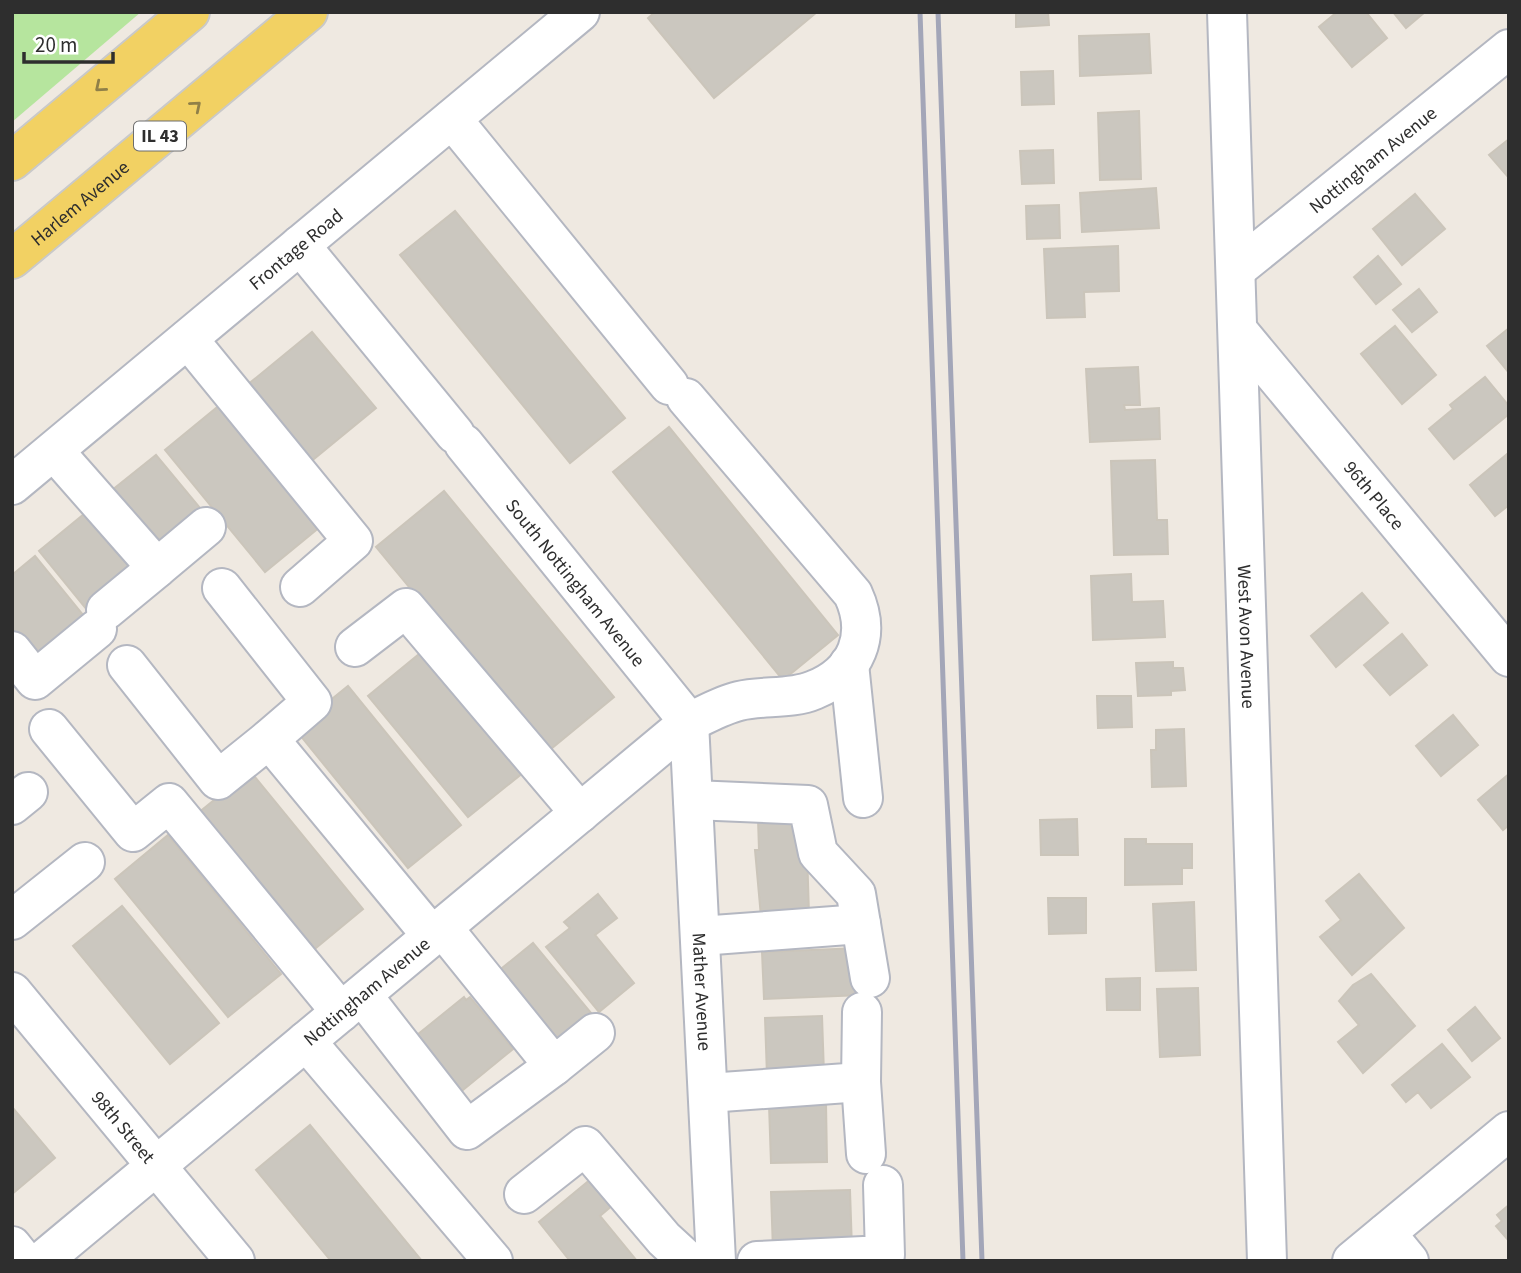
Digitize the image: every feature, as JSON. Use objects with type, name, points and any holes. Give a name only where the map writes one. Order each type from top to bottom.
[{"type":"main road","points":[[12,161],[190,12]]},
{"type":"main road","name":"Harlem Avenue","points":[[12,259],[308,12]]},
{"type":"street","name":"Frontage Road","points":[[12,485],[580,12]]},
{"type":"street","name":"West Avon Avenue","points":[[1227,12],[1238,268],[1267,1261]]},
{"type":"street","name":"Nottingham Avenue","points":[[1238,268],[1509,49]]},
{"type":"street","points":[[452,119],[678,391],[853,594],[863,625],[862,640],[849,664],[863,798]]},
{"type":"street","name":"South Nottingham Avenue","points":[[300,245],[689,722]]},
{"type":"street","name":"96th Place","points":[[1239,332],[1509,657]]},
{"type":"street","points":[[188,339],[353,541],[300,587]]},
{"type":"street","points":[[54,451],[157,568]]},
{"type":"street","points":[[20,677],[102,619],[206,527]]},
{"type":"street","points":[[127,665],[218,780],[312,702],[222,589]]},
{"type":"street","points":[[355,647],[406,608],[580,813]]},
{"type":"street","name":"Nottingham Avenue","points":[[42,1261],[689,722],[739,701],[813,691],[849,664]]},
{"type":"street","name":"Mather Avenue","points":[[689,722],[716,1261]]},
{"type":"street","points":[[49,729],[133,832],[169,803],[467,1130],[595,1033]]},
{"type":"street","points":[[269,739],[554,1066]]},
{"type":"street","points":[[693,800],[808,804],[818,853],[856,894],[861,924],[866,995],[861,1082],[885,1258],[757,1261]]},
{"type":"street","points":[[12,920],[85,862]]},
{"type":"street","points":[[700,936],[861,924]]},
{"type":"street","name":"98th Street","points":[[12,992],[235,1261]]},
{"type":"street","points":[[306,1041],[493,1261]]},
{"type":"street","points":[[708,1093],[861,1082]]},
{"type":"street","points":[[1352,1261],[1397,1247],[1509,1131]]},
{"type":"street","points":[[524,1194],[585,1146],[664,1239],[688,1261]]},
{"type":"street","points":[[12,1246],[24,1261]]},
{"type":"green space","points":[[12,12],[141,12],[12,122]]},
{"type":"building","points":[[655,12],[817,12],[714,98],[648,18]]},
{"type":"building","points":[[1016,12],[1048,12],[1049,25],[1016,27]]},
{"type":"building","points":[[1337,12],[1366,12],[1387,38],[1352,67],[1319,27]]},
{"type":"building","points":[[1393,12],[1425,12],[1406,28]]},
{"type":"building","points":[[1149,34],[1151,73],[1080,76],[1079,36]]},
{"type":"building","points":[[1053,71],[1054,104],[1022,105],[1021,72]]},
{"type":"building","points":[[1139,111],[1141,179],[1100,180],[1098,113]]},
{"type":"building","points":[[1509,139],[1509,178],[1489,155]]},
{"type":"building","points":[[1053,150],[1054,183],[1022,184],[1020,151]]},
{"type":"building","points":[[1156,188],[1159,228],[1082,232],[1080,193]]},
{"type":"building","points":[[1415,194],[1445,229],[1402,265],[1373,229]]},
{"type":"building","points":[[1059,205],[1060,238],[1027,239],[1026,206]]},
{"type":"building","points":[[455,211],[625,418],[570,463],[400,255]]},
{"type":"building","points":[[1118,246],[1119,291],[1084,292],[1085,317],[1047,318],[1044,249]]},
{"type":"building","points":[[1378,256],[1401,284],[1376,304],[1354,277]]},
{"type":"building","points":[[1419,289],[1437,312],[1412,332],[1393,310]]},
{"type":"building","points":[[1395,326],[1436,375],[1402,404],[1361,354]]},
{"type":"building","points":[[1509,328],[1509,373],[1487,346]]},
{"type":"building","points":[[312,332],[376,408],[309,463],[246,386]]},
{"type":"building","points":[[1138,367],[1140,405],[1124,405],[1125,410],[1159,408],[1160,439],[1090,442],[1086,369]]},
{"type":"building","points":[[1485,377],[1509,406],[1509,414],[1454,459],[1429,429],[1453,409],[1450,405]]},
{"type":"building","points":[[221,404],[321,526],[265,572],[165,450]]},
{"type":"building","points":[[669,427],[838,635],[783,680],[613,472]]},
{"type":"building","points":[[1507,454],[1509,505],[1495,516],[1470,485]]},
{"type":"building","points":[[156,455],[205,514],[155,555],[106,495]]},
{"type":"building","points":[[1155,460],[1157,520],[1167,520],[1168,554],[1114,555],[1111,461]]},
{"type":"building","points":[[444,491],[614,697],[546,753],[376,547]]},
{"type":"building","points":[[89,510],[138,570],[88,611],[39,551]]},
{"type":"building","points":[[35,556],[84,616],[34,657],[12,630],[12,575]]},
{"type":"building","points":[[1131,574],[1132,602],[1163,601],[1165,637],[1093,640],[1091,576]]},
{"type":"building","points":[[1362,593],[1388,623],[1336,667],[1311,636]]},
{"type":"building","points":[[1402,634],[1427,665],[1390,695],[1364,665]]},
{"type":"building","points":[[424,650],[524,772],[468,817],[368,696]]},
{"type":"building","points":[[1173,662],[1173,668],[1183,668],[1185,690],[1171,691],[1171,695],[1138,696],[1136,663]]},
{"type":"building","points":[[348,686],[461,825],[408,868],[295,729]]},
{"type":"building","points":[[1097,696],[1131,696],[1132,727],[1098,728]]},
{"type":"building","points":[[1453,715],[1478,745],[1441,776],[1416,746]]},
{"type":"building","points":[[1184,729],[1186,786],[1152,787],[1151,750],[1156,750],[1156,730]]},
{"type":"building","points":[[250,771],[363,909],[311,952],[197,814]]},
{"type":"building","points":[[1509,774],[1509,825],[1503,830],[1478,800]]},
{"type":"building","points":[[806,817],[809,915],[761,917],[755,850],[759,850],[758,819]]},
{"type":"building","points":[[1077,819],[1078,855],[1041,855],[1040,820]]},
{"type":"building","points":[[168,835],[281,974],[228,1017],[115,879]]},
{"type":"building","points":[[1125,839],[1146,839],[1146,844],[1192,844],[1192,868],[1182,868],[1182,884],[1125,885]]},
{"type":"building","points":[[1359,874],[1404,928],[1352,975],[1320,937],[1341,920],[1326,901]]},
{"type":"building","points":[[598,894],[617,918],[595,935],[634,983],[599,1012],[546,947],[570,928],[564,922]]},
{"type":"building","points":[[1048,898],[1086,898],[1086,933],[1049,934]]},
{"type":"building","points":[[1194,902],[1196,970],[1156,971],[1153,904]]},
{"type":"building","points":[[122,906],[219,1023],[170,1064],[73,946]]},
{"type":"building","points":[[533,943],[596,1019],[559,1049],[496,973]]},
{"type":"building","points":[[860,948],[862,995],[764,999],[762,952]]},
{"type":"building","points":[[1371,974],[1415,1026],[1363,1073],[1338,1042],[1359,1025],[1339,1001],[1353,985]]},
{"type":"building","points":[[1140,978],[1140,1010],[1107,1010],[1106,979]]},
{"type":"building","points":[[1198,988],[1200,1055],[1160,1057],[1157,989]]},
{"type":"building","points":[[464,997],[466,1000],[470,997],[513,1049],[458,1094],[417,1035]]},
{"type":"building","points":[[1475,1007],[1500,1038],[1472,1061],[1448,1030]]},
{"type":"building","points":[[822,1016],[824,1074],[767,1076],[765,1018]]},
{"type":"building","points":[[1442,1044],[1470,1077],[1431,1108],[1418,1092],[1406,1102],[1392,1085]]},
{"type":"building","points":[[826,1103],[827,1162],[771,1163],[769,1105]]},
{"type":"building","points":[[12,1107],[55,1158],[12,1194]]},
{"type":"building","points":[[310,1125],[422,1261],[331,1261],[256,1170]]},
{"type":"building","points":[[591,1179],[613,1205],[600,1216],[637,1261],[570,1261],[539,1222]]},
{"type":"building","points":[[850,1190],[852,1249],[773,1251],[771,1192]]},
{"type":"building","points":[[1509,1205],[1509,1241],[1496,1226],[1502,1221],[1497,1215]]},
{"type":"railway","points":[[920,12],[963,1261]]},
{"type":"railway","points":[[938,12],[982,1261]]}]
